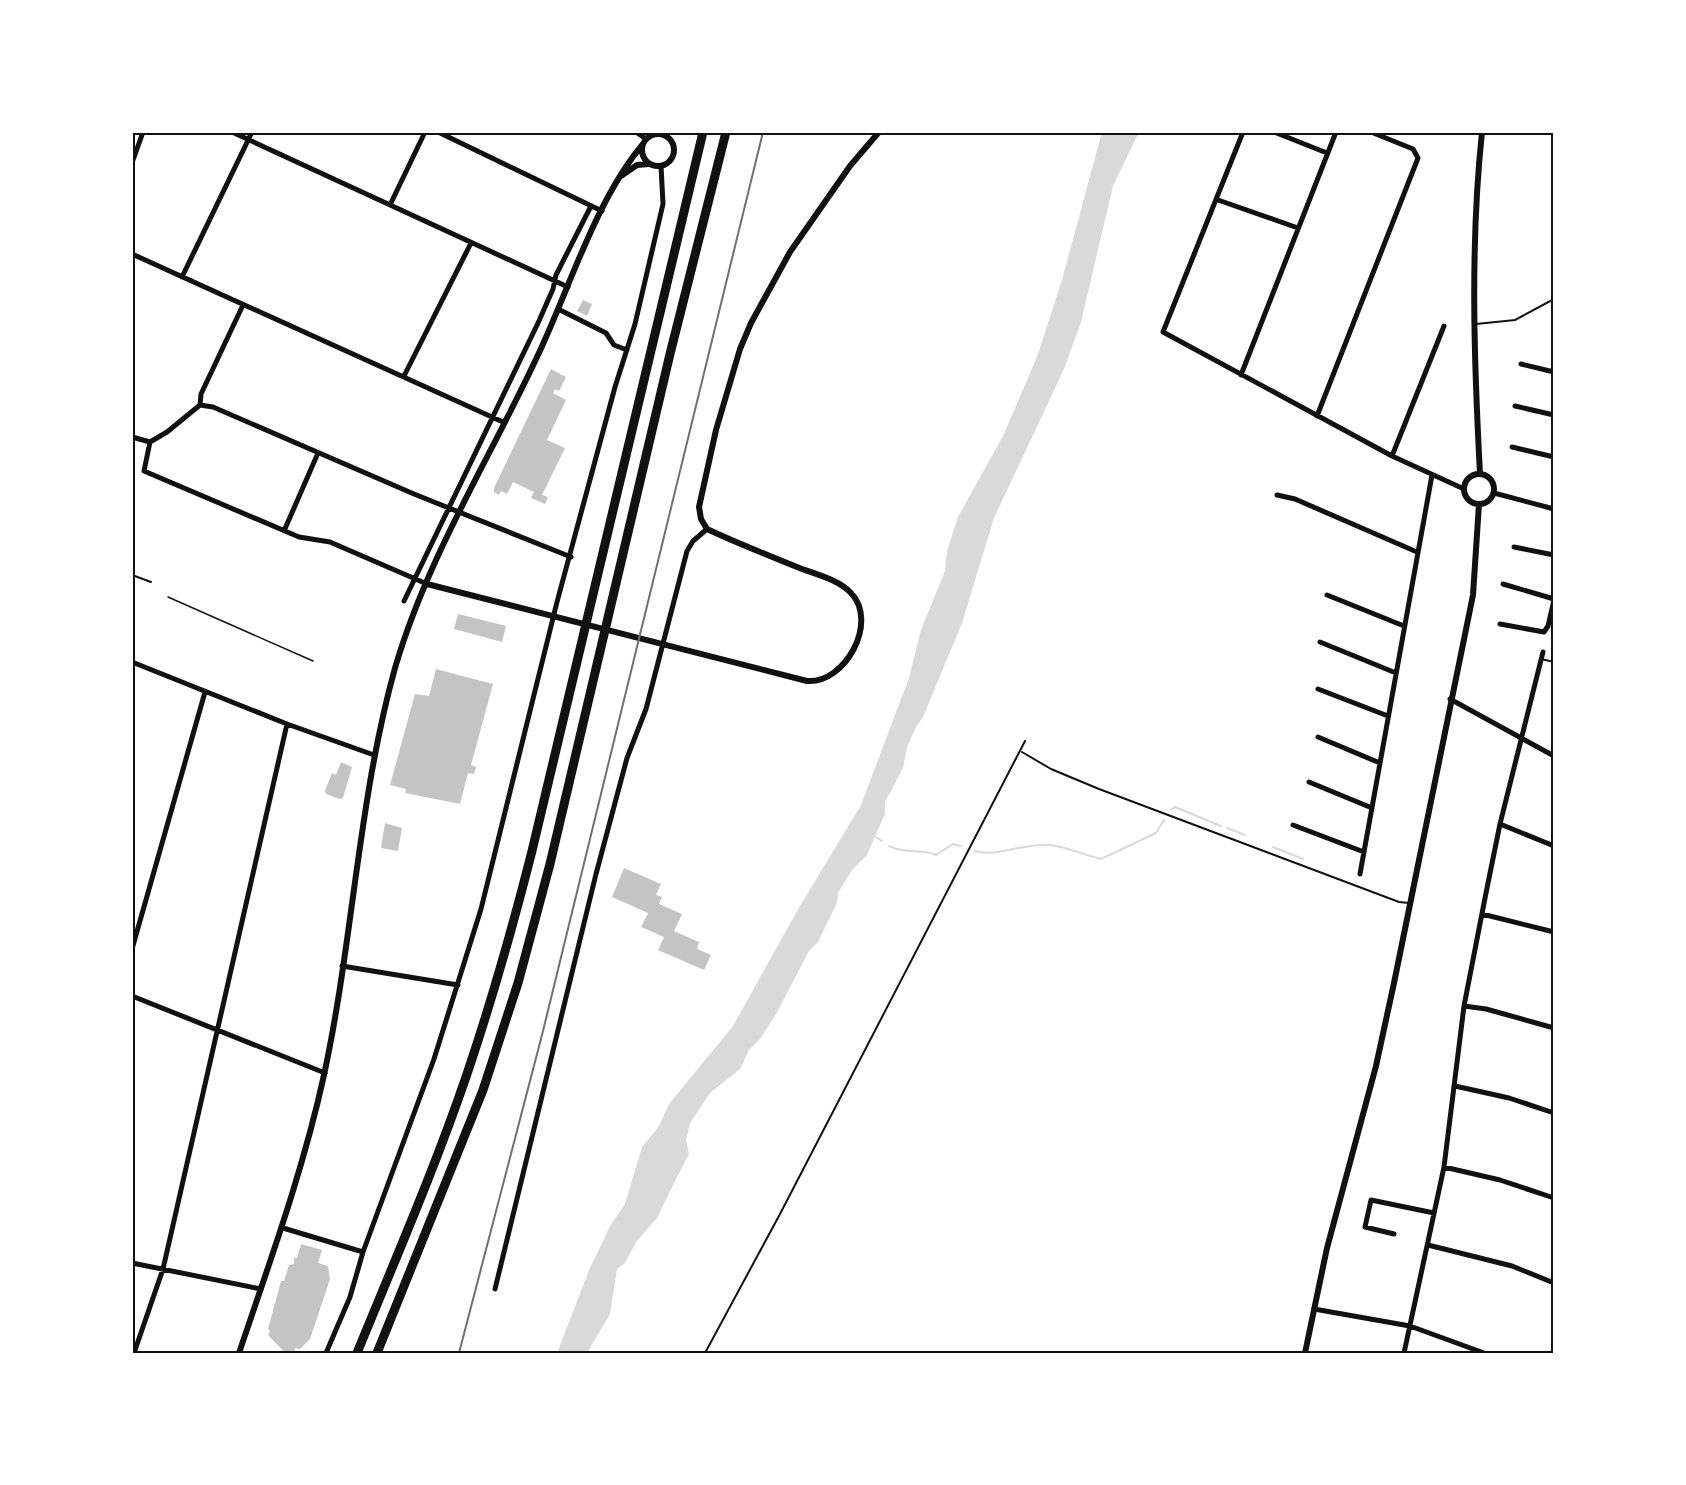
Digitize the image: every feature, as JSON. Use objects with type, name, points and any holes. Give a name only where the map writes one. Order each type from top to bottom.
[{"type":"highway","points":[[357,1353],[430,1175],[467,1075],[502,966],[535,840],[703,132]]},
{"type":"highway","points":[[377,1353],[475,1110],[518,983],[550,864],[670,354],[726,132]]},
{"type":"street","points":[[132,163],[143,132]]},
{"type":"street","points":[[232,132],[568,287]]},
{"type":"street","points":[[182,277],[252,132]]},
{"type":"street","points":[[390,205],[425,132]]},
{"type":"street","points":[[438,132],[602,212]]},
{"type":"street","points":[[636,132],[649,138],[663,135],[671,141]]},
{"type":"street","points":[[620,176],[637,165],[661,166],[673,156],[670,132]]},
{"type":"street","points":[[150,442],[144,471],[284,531],[305,539],[330,542],[427,584],[807,681],[822,681],[836,673],[848,658],[859,632],[861,612],[855,597],[843,586],[708,529],[701,519],[700,492],[719,418],[751,323],[790,252],[850,166],[879,132]]},
{"type":"street","points":[[1243,132],[1218,200],[1163,332],[1392,456],[1464,489]]},
{"type":"street","points":[[1274,132],[1327,153]]},
{"type":"street","points":[[1241,375],[1336,132]]},
{"type":"street","points":[[1317,416],[1418,158],[1413,149],[1371,132]]},
{"type":"street","points":[[1480,474],[1476,221],[1482,132]]},
{"type":"street","points":[[649,138],[642,153],[649,164]]},
{"type":"street","points":[[239,1353],[283,1228],[324,1073],[374,755],[400,652],[459,512],[537,359],[602,212],[620,176],[649,138]]},
{"type":"street","points":[[326,1353],[350,1297],[363,1252],[434,1059],[458,985],[495,854],[543,657],[660,222],[664,190],[661,166]]},
{"type":"street","points":[[1218,200],[1298,228]]},
{"type":"street","points":[[404,601],[447,507],[538,323],[571,243],[591,206]]},
{"type":"street","points":[[404,376],[471,243]]},
{"type":"street","points":[[132,254],[503,422]]},
{"type":"street","points":[[132,437],[150,442],[167,432],[200,405],[201,394],[243,306]]},
{"type":"street","points":[[558,309],[606,333],[614,345],[627,350]]},
{"type":"street","points":[[1392,456],[1444,326]]},
{"type":"street","points":[[1521,364],[1554,372]]},
{"type":"street","points":[[200,405],[213,407],[459,512],[571,556]]},
{"type":"street","points":[[1515,406],[1554,415]]},
{"type":"street","points":[[1512,447],[1554,458]]},
{"type":"street","points":[[284,531],[318,453]]},
{"type":"street","points":[[1480,474],[1468,479],[1464,489],[1469,501],[1479,504],[1487,502],[1494,493]]},
{"type":"street","points":[[1480,474],[1491,480],[1494,493]]},
{"type":"street","points":[[1360,874],[1432,476]]},
{"type":"street","points":[[1494,493],[1554,509]]},
{"type":"street","points":[[1277,495],[1295,499],[1417,552]]},
{"type":"street","points":[[1305,1353],[1338,1207],[1376,1066],[1473,595],[1479,504]]},
{"type":"street","points":[[495,1289],[557,1027],[627,758],[646,709],[687,551],[693,541],[708,529]]},
{"type":"street","points":[[1514,547],[1554,555]]},
{"type":"street","points":[[1500,624],[1542,633],[1548,626],[1554,599],[1503,584]]},
{"type":"street","points":[[1327,595],[1404,626]]},
{"type":"street","points":[[1320,642],[1396,672]]},
{"type":"street","points":[[1404,1353],[1444,1167],[1464,1006],[1482,914],[1500,824],[1543,652]]},
{"type":"street","points":[[132,662],[287,724],[374,755]]},
{"type":"street","points":[[1318,689],[1388,716]]},
{"type":"street","points":[[132,949],[205,692]]},
{"type":"street","points":[[1450,699],[1554,756]]},
{"type":"street","points":[[134,1353],[163,1269],[287,724]]},
{"type":"street","points":[[1318,737],[1380,763]]},
{"type":"street","points":[[1309,783],[1372,808]]},
{"type":"street","points":[[1500,824],[1554,846]]},
{"type":"street","points":[[1293,825],[1364,852]]},
{"type":"street","points":[[1482,914],[1554,932]]},
{"type":"street","points":[[342,966],[458,985]]},
{"type":"street","points":[[132,996],[324,1073]]},
{"type":"street","points":[[1464,1006],[1486,1009],[1554,1029]]},
{"type":"street","points":[[1455,1086],[1509,1098],[1554,1113]]},
{"type":"street","points":[[1444,1167],[1500,1180],[1554,1198]]},
{"type":"street","points":[[1394,1233],[1365,1227],[1371,1200],[1434,1213]]},
{"type":"street","points":[[283,1228],[363,1252]]},
{"type":"street","points":[[1428,1245],[1512,1266],[1554,1283]]},
{"type":"street","points":[[132,1263],[261,1289]]},
{"type":"street","points":[[1314,1309],[1410,1326],[1473,1351],[1484,1353]]},
{"type":"lane","points":[[1476,324],[1515,320],[1554,299]]},
{"type":"lane","points":[[132,575],[151,582]]},
{"type":"lane","points":[[1541,659],[1554,662]]},
{"type":"lane","points":[[705,1353],[881,1020],[1009,769],[1022,752],[1025,741]]},
{"type":"lane","points":[[1022,752],[1051,769],[1099,789],[1399,902],[1409,903]]},
{"type":"path","points":[[168,597],[313,661]]},
{"type":"shaded area","points":[[1102,132],[1139,132],[1113,186],[1081,322],[1064,369],[994,518],[962,623],[923,717],[907,747],[903,768],[885,802],[885,814],[867,855],[852,870],[838,893],[837,903],[818,942],[809,951],[775,1016],[760,1039],[749,1050],[740,1069],[710,1093],[690,1123],[686,1140],[689,1154],[657,1218],[636,1242],[625,1263],[617,1269],[610,1314],[587,1353],[557,1353],[590,1268],[610,1226],[625,1204],[642,1147],[659,1126],[669,1104],[733,1026],[797,911],[861,805],[909,678],[921,630],[945,571],[947,551],[958,517],[1003,436],[1037,357],[1062,280]]},
{"type":"building","points":[[583,300],[592,304],[587,316],[577,311]]},
{"type":"building","points":[[551,369],[566,377],[559,391],[555,389],[553,393],[566,400],[547,440],[565,448],[542,495],[548,497],[545,504],[531,498],[534,492],[513,482],[507,494],[501,491],[499,495],[494,492],[494,488]]},
{"type":"building","points":[[458,614],[506,626],[502,642],[454,629]]},
{"type":"building","points":[[436,669],[493,684],[471,765],[476,767],[474,774],[468,773],[460,804],[405,793],[406,789],[390,785],[415,694],[429,696]]},
{"type":"building","points":[[341,762],[352,767],[343,798],[340,799],[326,794],[325,791],[332,773],[336,775]]},
{"type":"building","points":[[385,823],[402,828],[398,851],[381,848]]},
{"type":"building","points":[[624,868],[661,884],[656,895],[662,897],[659,904],[682,914],[674,931],[699,942],[697,949],[711,955],[704,970],[658,950],[664,937],[641,927],[648,913],[612,897]]},
{"type":"building","points":[[301,1244],[322,1250],[318,1263],[328,1266],[330,1279],[310,1339],[300,1349],[295,1348],[294,1353],[285,1353],[268,1335],[270,1331],[268,1329],[281,1281],[284,1281],[289,1265],[294,1264],[294,1258],[297,1258]]},
{"type":"waterway","points":[[1170,810],[1175,807],[1221,826]]},
{"type":"waterway","points":[[975,851],[992,853],[1050,845],[1101,859],[1156,833],[1164,820]]},
{"type":"waterway","points":[[1227,828],[1245,835]]},
{"type":"waterway","points":[[874,836],[882,841]]},
{"type":"waterway","points":[[889,846],[936,855],[953,844],[961,846]]},
{"type":"waterway","points":[[1273,847],[1303,859]]},
{"type":"railway","points":[[459,1353],[542,1035],[763,132]]}]
